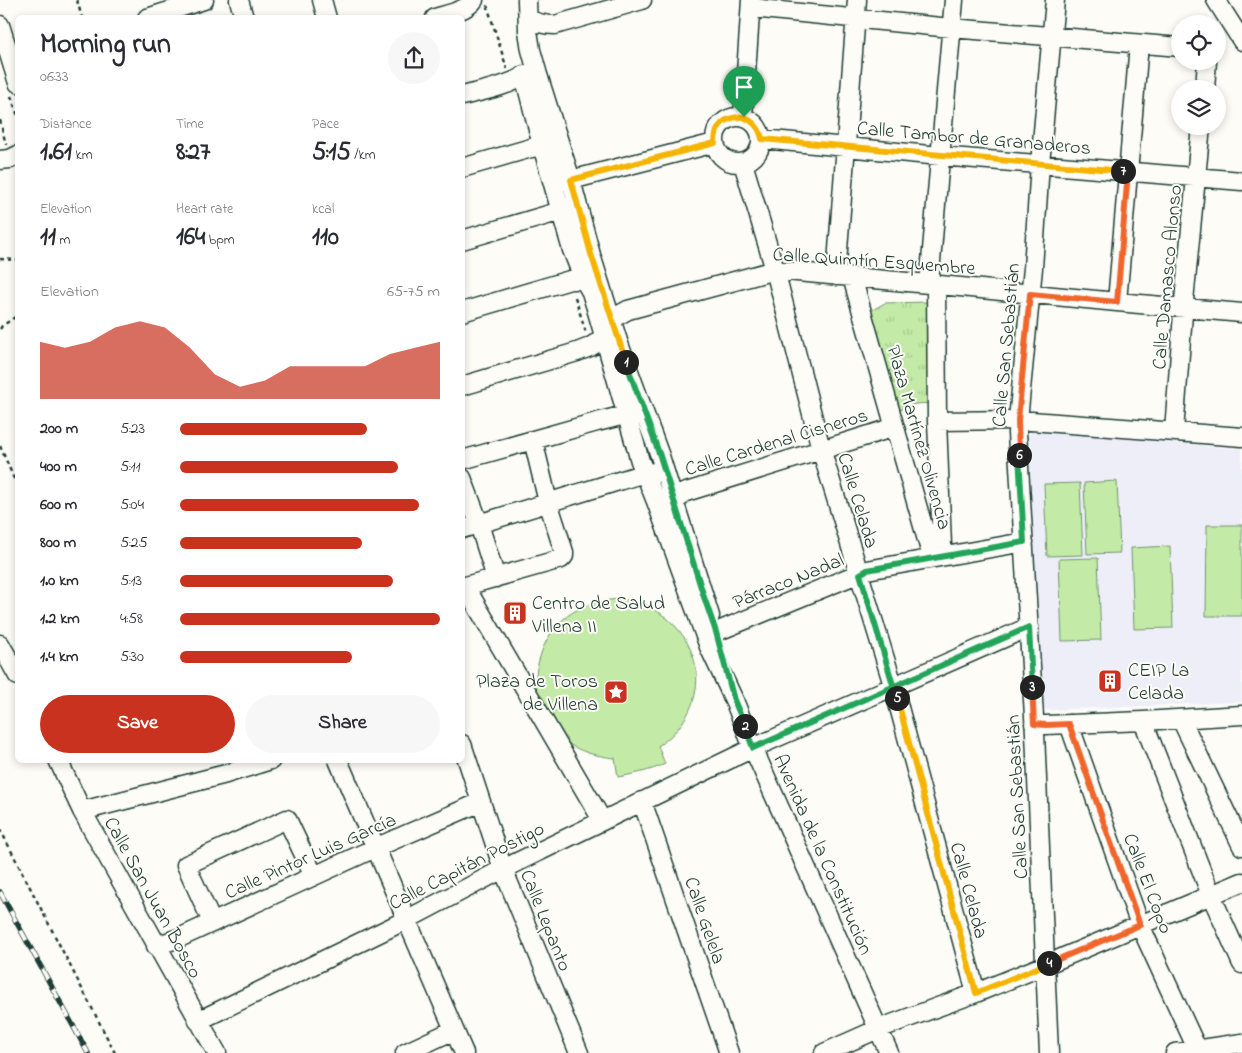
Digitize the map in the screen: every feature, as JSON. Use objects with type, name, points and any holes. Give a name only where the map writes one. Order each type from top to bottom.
[{"type":"street","points":[[158,12],[204,0]]},
{"type":"street","points":[[239,0],[243,15]]},
{"type":"street","points":[[322,0],[326,15]]},
{"type":"street","points":[[444,15],[469,6],[474,0]]},
{"type":"street","points":[[518,0],[520,51],[524,75],[537,105],[558,178],[566,182],[715,143]]},
{"type":"street","points":[[527,0],[531,50],[606,303],[608,328],[660,456],[716,632],[734,700]]},
{"type":"street","points":[[528,18],[534,23],[555,25],[642,0]]},
{"type":"street","name":"Plaza Martínez Olivencia","points":[[857,0],[845,147],[844,276],[895,427],[929,547],[942,544],[932,284],[940,156],[954,0]]},
{"type":"street","name":"Calle San Sebastián","points":[[1050,1053],[1029,627],[1017,433],[1055,0]]},
{"type":"street","points":[[1216,0],[1242,41]]},
{"type":"street","points":[[744,117],[751,4],[951,28],[1171,46]]},
{"type":"street","points":[[0,24],[14,57]]},
{"type":"street","points":[[1117,302],[1139,44]]},
{"type":"street","points":[[465,95],[511,82],[524,75]]},
{"type":"street","name":"Avenida de la Constitución","points":[[524,75],[572,250],[584,280],[608,328],[627,417],[645,473],[709,647],[889,1053]]},
{"type":"street","points":[[736,116],[751,120],[756,125],[762,139],[759,152],[750,161],[743,163],[725,160],[716,150],[715,136],[717,128],[728,118],[736,116]]},
{"type":"street","name":"Calle Damasco Alonso","points":[[1174,431],[1200,135]]},
{"type":"street","name":"Calle Tambor de Granaderos","points":[[762,139],[1242,182]]},
{"type":"street","points":[[465,167],[531,148],[538,147],[543,149]]},
{"type":"street","name":"Calle Celada","points":[[743,163],[774,270],[821,449],[894,686],[976,993]]},
{"type":"street","points":[[465,239],[567,210],[572,215],[580,242],[591,254]]},
{"type":"street","name":"Calle Quimtín Esquembre","points":[[628,310],[774,270],[1242,313]]},
{"type":"street","points":[[465,311],[570,280],[584,280]]},
{"type":"street","points":[[606,303],[628,310]]},
{"type":"street","points":[[465,385],[590,347],[617,316],[628,310]]},
{"type":"street","points":[[465,459],[612,418],[627,417]]},
{"type":"street","points":[[937,421],[1018,420],[1242,437]]},
{"type":"street","name":"Calle Cardenal Cisneros","points":[[675,503],[682,493],[895,427]]},
{"type":"street","points":[[465,587],[561,559],[564,556],[532,440]]},
{"type":"street","points":[[470,526],[650,472],[660,476],[676,525],[688,544]]},
{"type":"street","points":[[465,496],[470,526],[496,578]]},
{"type":"street","name":"Párraco Nadal","points":[[716,632],[867,570],[1024,542]]},
{"type":"street","points":[[465,589],[602,820]]},
{"type":"street","name":"Calle Capitán Postigo","points":[[198,1021],[406,920],[602,820],[753,748],[1029,627]]},
{"type":"street","points":[[0,644],[15,669]]},
{"type":"street","points":[[1034,724],[1143,721],[1242,715]]},
{"type":"street","points":[[1180,719],[1242,846]]},
{"type":"street","points":[[1143,721],[1211,895],[1242,964]]},
{"type":"street","name":"Calle El Copo","points":[[1069,724],[1140,925],[1198,1052]]},
{"type":"street","name":"Calle Lepanto","points":[[465,753],[503,869],[578,1053]]},
{"type":"street","name":"Calle San Juan Bosco","points":[[59,763],[82,811],[216,1053]]},
{"type":"street","points":[[82,811],[226,774],[261,763]]},
{"type":"street","points":[[339,763],[464,1053]]},
{"type":"street","name":"Calle Gelela","points":[[642,801],[729,1053]]},
{"type":"street","name":"Calle Pintor Luis García","points":[[156,946],[179,938],[375,848],[481,802]]},
{"type":"street","points":[[212,922],[186,864],[287,819],[314,876]]},
{"type":"street","points":[[824,1053],[878,1029],[1045,965],[1242,882]]},
{"type":"street","points":[[405,1053],[454,1030]]},
{"type":"street","points":[[1176,1053],[1198,1052],[1242,1043]]},
{"type":"path","points":[[77,0],[81,15]]},
{"type":"path","points":[[0,120],[9,158]]},
{"type":"path","points":[[0,259],[15,260]]},
{"type":"path","points":[[0,329],[15,317]]},
{"type":"path","points":[[0,446],[15,481]]},
{"type":"path","points":[[0,829],[115,1053]]},
{"type":"shaded area","points":[[1034,431],[1242,449],[1242,702],[1047,710],[1042,707],[1027,436]]},
{"type":"green space","points":[[930,302],[933,404],[915,404],[899,411],[867,313],[885,303]]},
{"type":"green space","points":[[1117,481],[1120,553],[1087,554],[1084,483]]},
{"type":"green space","points":[[1080,483],[1083,555],[1047,556],[1044,484]]},
{"type":"green space","points":[[1207,525],[1242,525],[1242,616],[1206,616]]},
{"type":"green space","points":[[1170,546],[1173,628],[1134,629],[1131,548]]},
{"type":"green space","points":[[1098,558],[1101,640],[1062,641],[1059,559]]},
{"type":"green space","name":"Plaza de Toros de Villena","points":[[621,599],[641,603],[659,612],[674,624],[686,640],[693,657],[697,676],[695,696],[687,715],[667,740],[658,746],[665,764],[618,777],[615,758],[600,756],[578,749],[560,735],[540,701],[536,677],[543,649],[557,625],[578,609],[591,604]]},
{"type":"railway","points":[[0,892],[88,1053]]},
{"type":"place","name":"Centro de Salud Villena II","points":[[515,613]]},
{"type":"place","name":"CEIP La Celada","points":[[1110,681]]},
{"type":"place","name":"Plaza de Toros de Villena","points":[[616,692]]},
{"type":"route","points":[[744,117],[728,118],[722,123],[717,128],[715,143],[571,180],[591,254],[618,341],[660,456],[716,632],[734,700],[753,748],[894,686],[1029,627],[1034,724],[1069,724],[1140,925],[976,993],[894,686],[860,574],[867,570],[1024,542],[1017,433],[1030,294],[1117,302],[1128,172],[762,139],[756,125],[744,117]]}]
